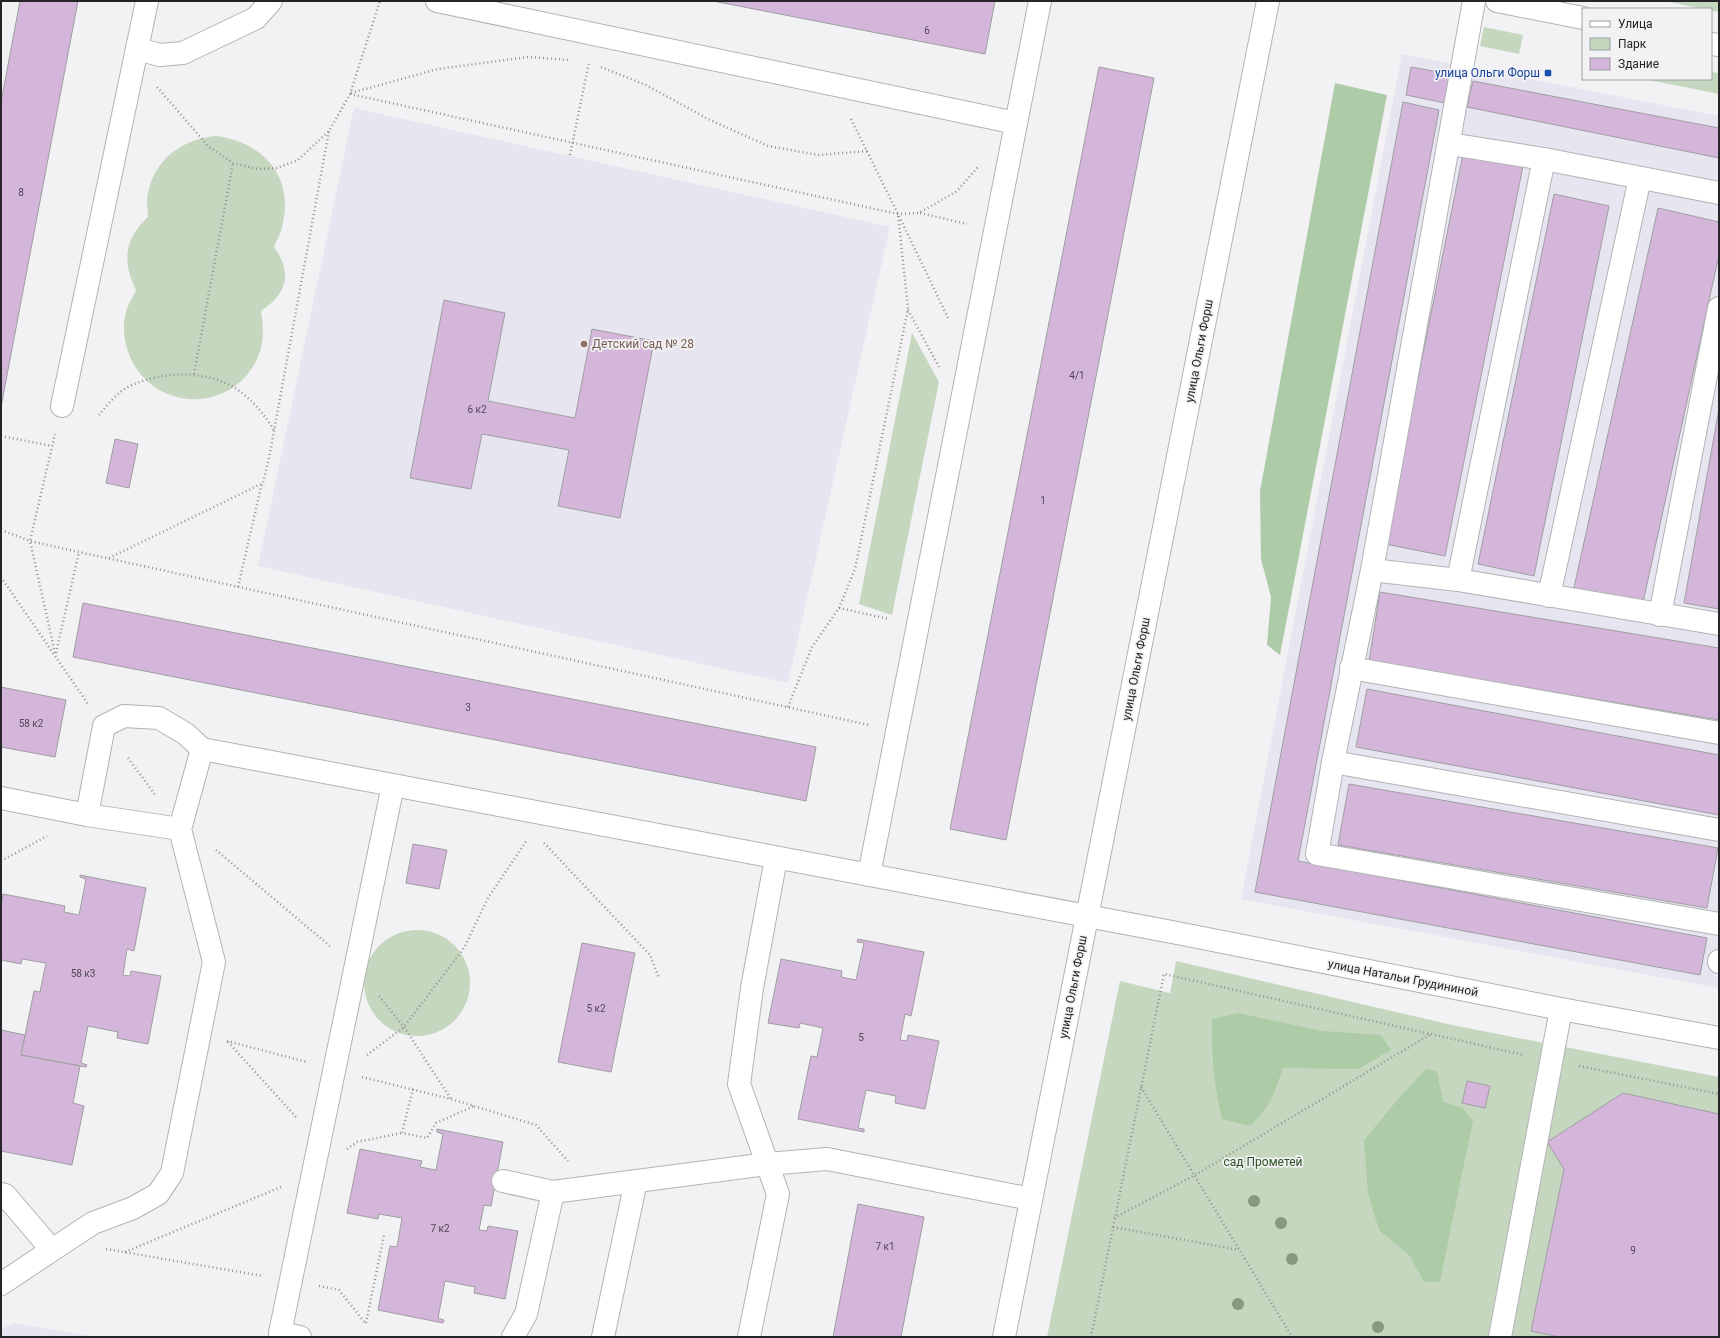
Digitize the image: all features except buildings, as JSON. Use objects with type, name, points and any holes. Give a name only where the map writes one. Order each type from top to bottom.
[{"type":"street","points":[[62,406],[147,1]]},
{"type":"street","points":[[136,55],[183,53],[256,18],[271,1]]},
{"type":"street","points":[[437,1],[1016,123]]},
{"type":"street","points":[[869,875],[1040,1]]},
{"type":"street","name":"улица Ольги Форш","points":[[1004,1337],[1268,1]]},
{"type":"street","points":[[1474,1],[1450,144],[1372,570],[1333,762],[1317,854],[1719,924]]},
{"type":"street","points":[[1497,1],[1577,12]]},
{"type":"street","points":[[1450,144],[1544,159],[1719,193]]},
{"type":"street","points":[[1458,580],[1544,159]]},
{"type":"street","points":[[1549,596],[1640,178]]},
{"type":"street","points":[[1660,615],[1719,308]]},
{"type":"street","points":[[1372,570],[1458,580],[1719,624]]},
{"type":"street","points":[[1352,668],[1719,732]]},
{"type":"street","points":[[1,1284],[93,1223],[133,1208],[158,1194],[172,1173],[214,962],[180,829],[202,748],[186,734],[159,718],[124,716],[104,726],[86,815]]},
{"type":"street","name":"улица Натальи Грудининой","points":[[202,748],[393,785],[534,822],[776,858],[1087,916],[1561,1009],[1719,1038]]},
{"type":"street","points":[[1333,762],[1719,830]]},
{"type":"street","points":[[300,1337],[280,1333],[319,1142],[339,1071],[356,968],[393,785]]},
{"type":"street","points":[[1,798],[86,815],[180,829]]},
{"type":"street","points":[[749,1337],[778,1194],[739,1084],[752,988],[776,858]]},
{"type":"street","points":[[1500,1337],[1561,1009]]},
{"type":"street","points":[[503,1180],[553,1192],[767,1164],[827,1159],[1031,1199]]},
{"type":"street","points":[[603,1337],[636,1181]]},
{"type":"street","points":[[512,1337],[526,1314],[553,1192]]},
{"type":"street","points":[[1,1194],[5,1195],[58,1246]]},
{"type":"path","points":[[136,55],[209,147],[233,163],[258,169],[277,168],[298,160],[329,131],[350,94],[380,1]]},
{"type":"path","points":[[570,155],[595,34]]},
{"type":"path","points":[[350,94],[438,69],[528,57],[574,60]]},
{"type":"path","points":[[582,61],[589,62],[646,85],[708,119],[768,146],[818,156],[868,152]]},
{"type":"path","points":[[833,85],[868,152],[949,320]]},
{"type":"path","points":[[350,94],[898,214],[919,213],[995,231]]},
{"type":"path","points":[[238,587],[274,430],[329,131]]},
{"type":"path","points":[[919,213],[957,191],[982,162]]},
{"type":"path","points":[[194,374],[233,163]]},
{"type":"path","points":[[788,707],[812,647],[839,608],[855,569],[908,309],[898,214]]},
{"type":"path","points":[[908,309],[961,406]]},
{"type":"path","points":[[99,415],[113,397],[131,385],[158,378],[194,374],[216,378],[236,388],[263,413],[274,430]]},
{"type":"path","points":[[55,656],[30,541],[62,406]]},
{"type":"path","points":[[1,436],[52,446]]},
{"type":"path","points":[[108,558],[263,483]]},
{"type":"path","points":[[1,530],[30,541],[79,552],[897,731]]},
{"type":"path","points":[[55,656],[79,552]]},
{"type":"path","points":[[1,577],[104,726],[180,829],[199,836],[356,968],[404,1027],[451,1099]]},
{"type":"path","points":[[839,608],[918,626]]},
{"type":"path","points":[[1,861],[86,815]]},
{"type":"path","points":[[339,1071],[404,1027],[464,948],[488,898],[534,822],[650,955],[659,978]]},
{"type":"path","points":[[1091,1337],[1164,974],[1551,1061],[1719,1094]]},
{"type":"path","points":[[199,1034],[451,1099],[536,1125],[570,1164],[576,1189]]},
{"type":"path","points":[[1114,1218],[1195,1175],[1432,1034]]},
{"type":"path","points":[[228,1041],[319,1142]]},
{"type":"path","points":[[1141,1086],[1292,1337]]},
{"type":"path","points":[[402,1133],[413,1089]]},
{"type":"path","points":[[124,1252],[313,1174],[357,1142],[402,1133],[427,1138],[436,1123],[475,1106]]},
{"type":"path","points":[[1113,1227],[1240,1250]]},
{"type":"path","points":[[58,1246],[124,1252],[339,1290],[366,1324],[384,1235]]},
{"type":"shaded area","points":[[1402,54],[1719,116],[1719,988],[1241,899]]},
{"type":"shaded area","name":"Детский сад № 28","points":[[354,108],[890,227],[788,683],[258,566]]},
{"type":"shaded area","points":[[13,1323],[97,1337],[1,1337],[1,1330]]},
{"type":"green space","points":[[1664,1],[1719,1],[1719,12],[1712,11],[1712,8],[1699,8]]},
{"type":"green space","points":[[1484,27],[1523,35],[1519,54],[1480,46]]},
{"type":"green space","points":[[1712,72],[1719,73],[1719,94],[1649,80],[1712,80]]},
{"type":"green space","points":[[1335,83],[1387,95],[1280,655],[1267,645],[1271,597],[1261,559],[1260,491]]},
{"type":"green space","points":[[216,136],[233,140],[248,146],[272,165],[279,178],[284,193],[285,209],[280,235],[274,247],[284,266],[284,282],[282,290],[277,297],[261,311],[263,330],[261,348],[251,369],[237,385],[219,395],[199,399],[179,397],[159,390],[143,376],[128,352],[124,334],[124,323],[128,306],[136,290],[127,260],[128,251],[134,234],[148,217],[148,193],[157,170],[164,160],[172,152],[192,141]]},
{"type":"green space","points":[[912,333],[939,382],[892,615],[859,604]]},
{"type":"green space","points":[[417,930],[437,934],[455,945],[466,963],[470,983],[466,1003],[455,1021],[437,1032],[417,1036],[397,1032],[379,1021],[368,1003],[364,983],[368,963],[379,945],[397,934]]},
{"type":"green space","name":"сад Прометей","points":[[1176,961],[1452,1025],[1719,1077],[1719,1337],[1047,1337],[1120,981],[1170,993]]},
{"type":"green space","points":[[1238,1013],[1322,1031],[1381,1035],[1391,1050],[1358,1069],[1283,1068],[1271,1099],[1263,1112],[1250,1126],[1222,1119],[1214,1069],[1212,1019]]},
{"type":"green space","points":[[1426,1069],[1437,1071],[1443,1102],[1462,1108],[1473,1120],[1440,1282],[1424,1282],[1410,1256],[1379,1230],[1368,1193],[1364,1140],[1399,1098]]},
{"type":"place","name":"улица Ольги Форш","points":[[1548,73]]},
{"type":"place","name":"Детский сад № 28","points":[[584,344]]}]
